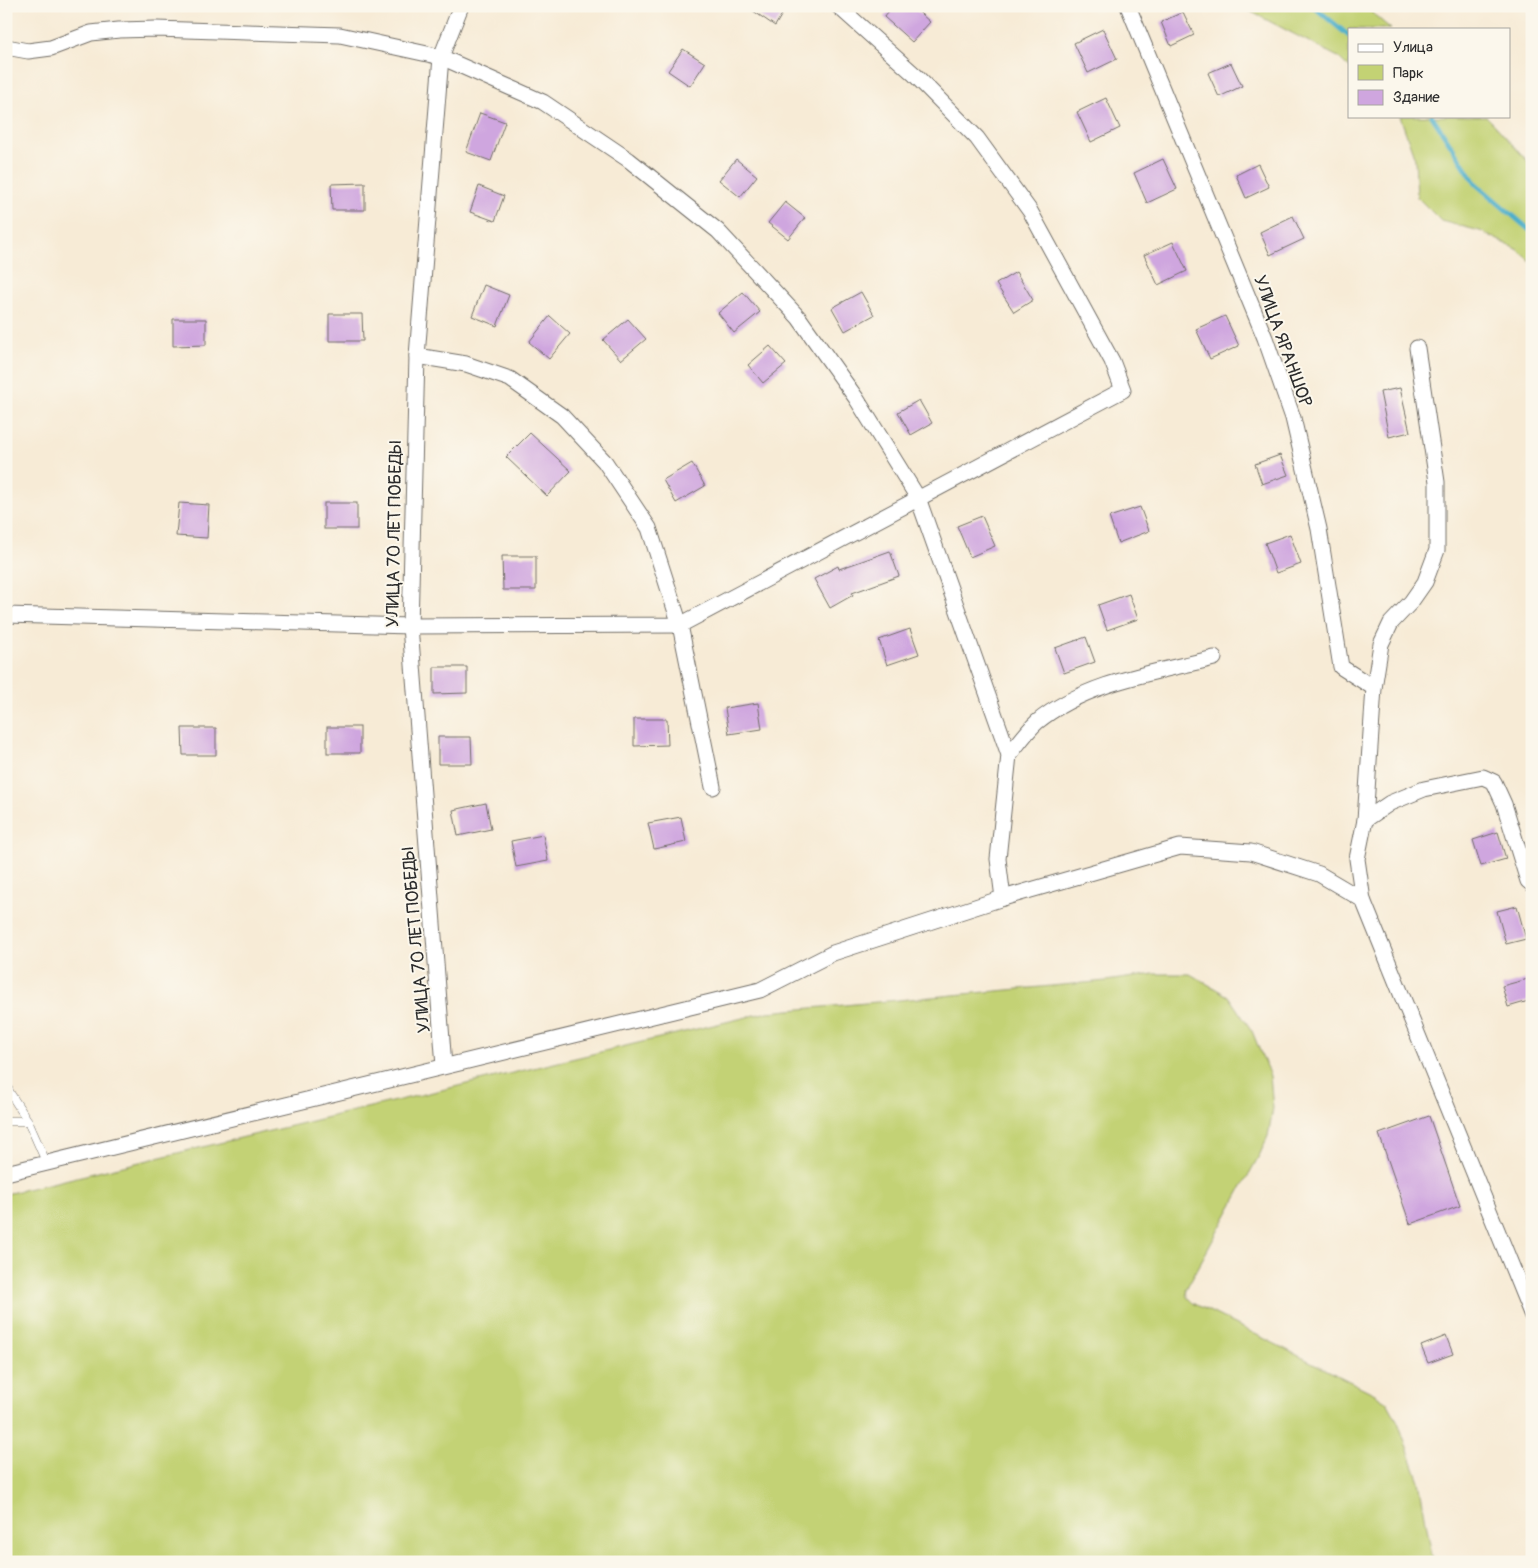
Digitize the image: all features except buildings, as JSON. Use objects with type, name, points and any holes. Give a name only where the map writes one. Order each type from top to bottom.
[{"type":"street","name":"УЛИЦА 70 ЛЕТ ПОБЕДЫ","points":[[444,1066],[410,626],[417,356],[441,57],[461,6]]},
{"type":"street","points":[[6,615],[410,626],[680,624],[1122,390],[1112,361],[1030,210],[977,138],[915,75],[838,6]]},
{"type":"street","name":"УЛИЦА ЯРАНШОР","points":[[1128,6],[1265,338],[1293,418],[1319,529],[1341,666],[1374,688]]},
{"type":"street","points":[[6,47],[28,51],[51,48],[91,34],[119,30],[156,29],[340,35],[441,57],[543,102],[629,160],[718,230],[799,318],[856,398],[918,498],[1009,755],[998,859],[1003,898]]},
{"type":"street","points":[[1417,348],[1437,482],[1437,550],[1425,582],[1411,602],[1391,623],[1381,644],[1374,688],[1365,820],[1357,858],[1363,900],[1532,1316]]},
{"type":"street","points":[[417,356],[466,364],[510,379],[562,416],[605,462],[649,528],[680,624],[713,787]]},
{"type":"street","points":[[1009,755],[1036,724],[1062,704],[1108,684],[1214,658]]},
{"type":"street","points":[[1365,820],[1390,804],[1424,789],[1483,777],[1494,782],[1504,804],[1528,881],[1532,884]]},
{"type":"street","points":[[6,1173],[760,990],[833,953],[1003,898],[1180,847],[1251,852],[1319,874],[1363,900]]},
{"type":"lane","points":[[6,1084],[28,1121],[48,1164]]},
{"type":"lane","points":[[6,1121],[28,1121]]},
{"type":"green space","points":[[1240,6],[1364,6],[1390,28],[1348,28],[1348,67],[1338,57]]},
{"type":"green space","points":[[1401,118],[1488,118],[1532,166],[1532,262],[1518,250],[1480,231],[1441,221],[1417,197],[1415,159]]},
{"type":"green space","points":[[1154,974],[1190,974],[1228,996],[1252,1031],[1270,1076],[1273,1108],[1268,1136],[1186,1289],[1187,1297],[1193,1303],[1375,1394],[1387,1402],[1398,1422],[1419,1481],[1433,1562],[6,1562],[6,1194],[768,1012],[1106,981]]},
{"type":"waterway","points":[[1313,6],[1348,35]]},
{"type":"waterway","points":[[1433,118],[1476,184],[1532,232]]}]
